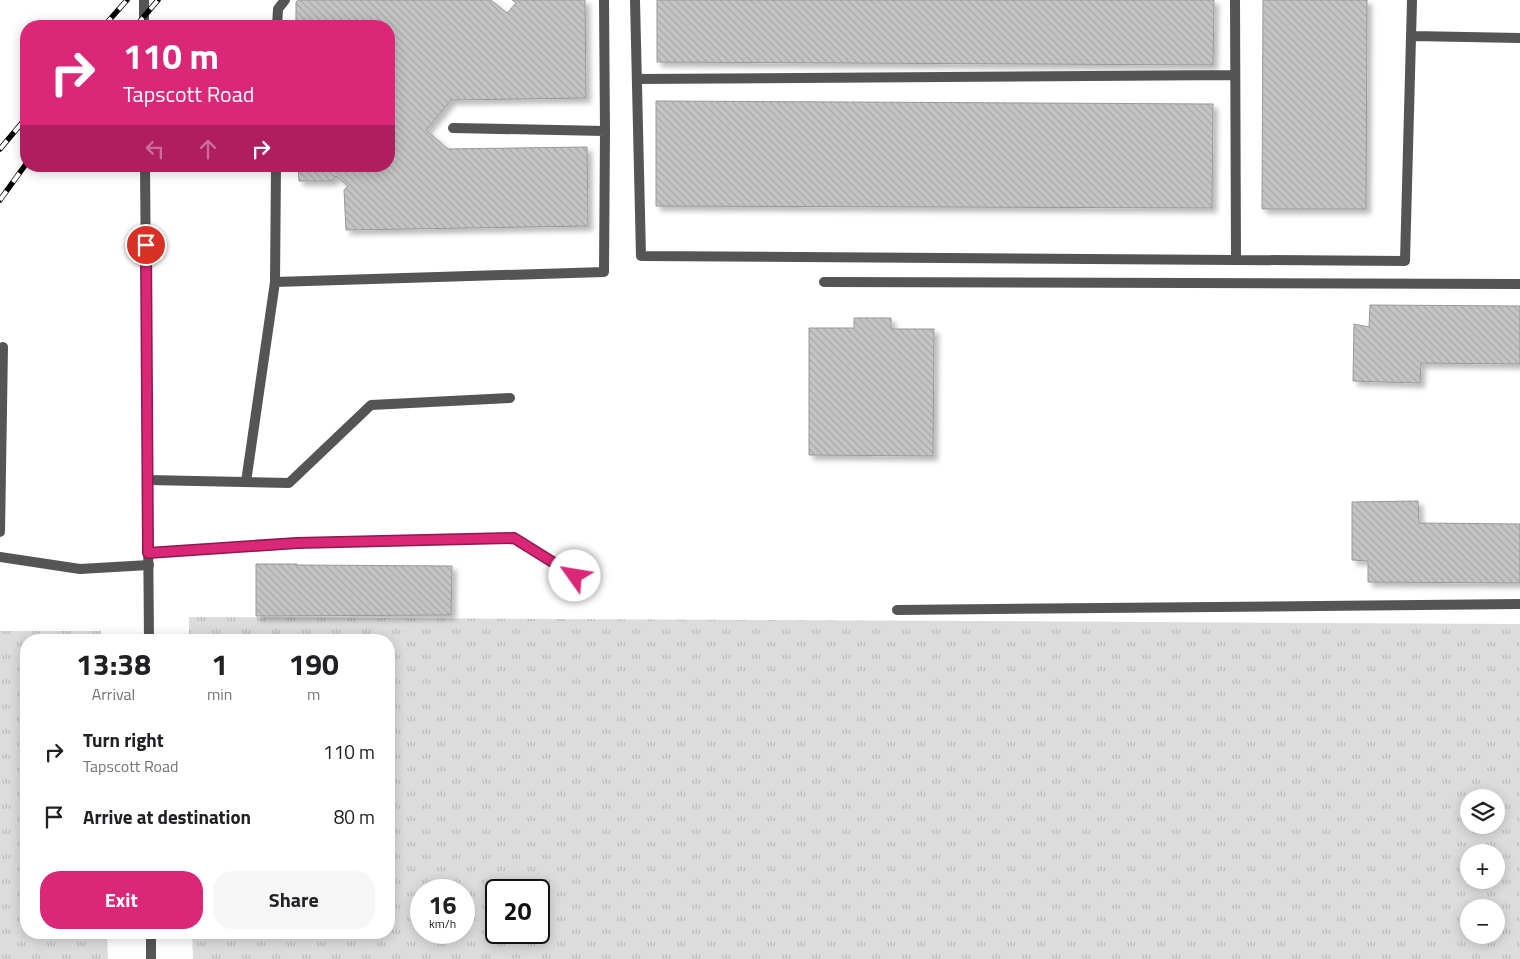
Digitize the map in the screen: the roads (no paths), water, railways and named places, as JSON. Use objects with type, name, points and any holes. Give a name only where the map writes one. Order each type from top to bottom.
[{"type":"street","points":[[144,0],[144,20]]},
{"type":"street","points":[[277,20],[278,9],[285,0]]},
{"type":"street","points":[[274,282],[604,272],[604,0]]},
{"type":"street","points":[[635,0],[641,256],[1405,261],[1412,0]]},
{"type":"street","points":[[1234,0],[1236,260]]},
{"type":"street","points":[[1412,36],[1520,38]]},
{"type":"street","points":[[637,79],[1235,75]]},
{"type":"street","points":[[453,128],[605,131]]},
{"type":"street","points":[[146,172],[149,634]]},
{"type":"street","points":[[246,482],[274,282],[276,172]]},
{"type":"street","points":[[824,282],[1520,284]]},
{"type":"street","points":[[0,532],[3,347]]},
{"type":"street","points":[[148,480],[289,483],[371,406],[510,398]]},
{"type":"street","points":[[148,553],[297,543],[514,538],[575,576]]},
{"type":"street","points":[[0,557],[80,569],[149,565]]},
{"type":"street","points":[[897,610],[1520,604]]},
{"type":"street","points":[[151,939],[151,959]]},
{"type":"railway","points":[[109,20],[127,0]]},
{"type":"railway","points":[[141,20],[158,0]]},
{"type":"railway","points":[[0,149],[20,125]]},
{"type":"railway","points":[[0,200],[20,172]]}]
